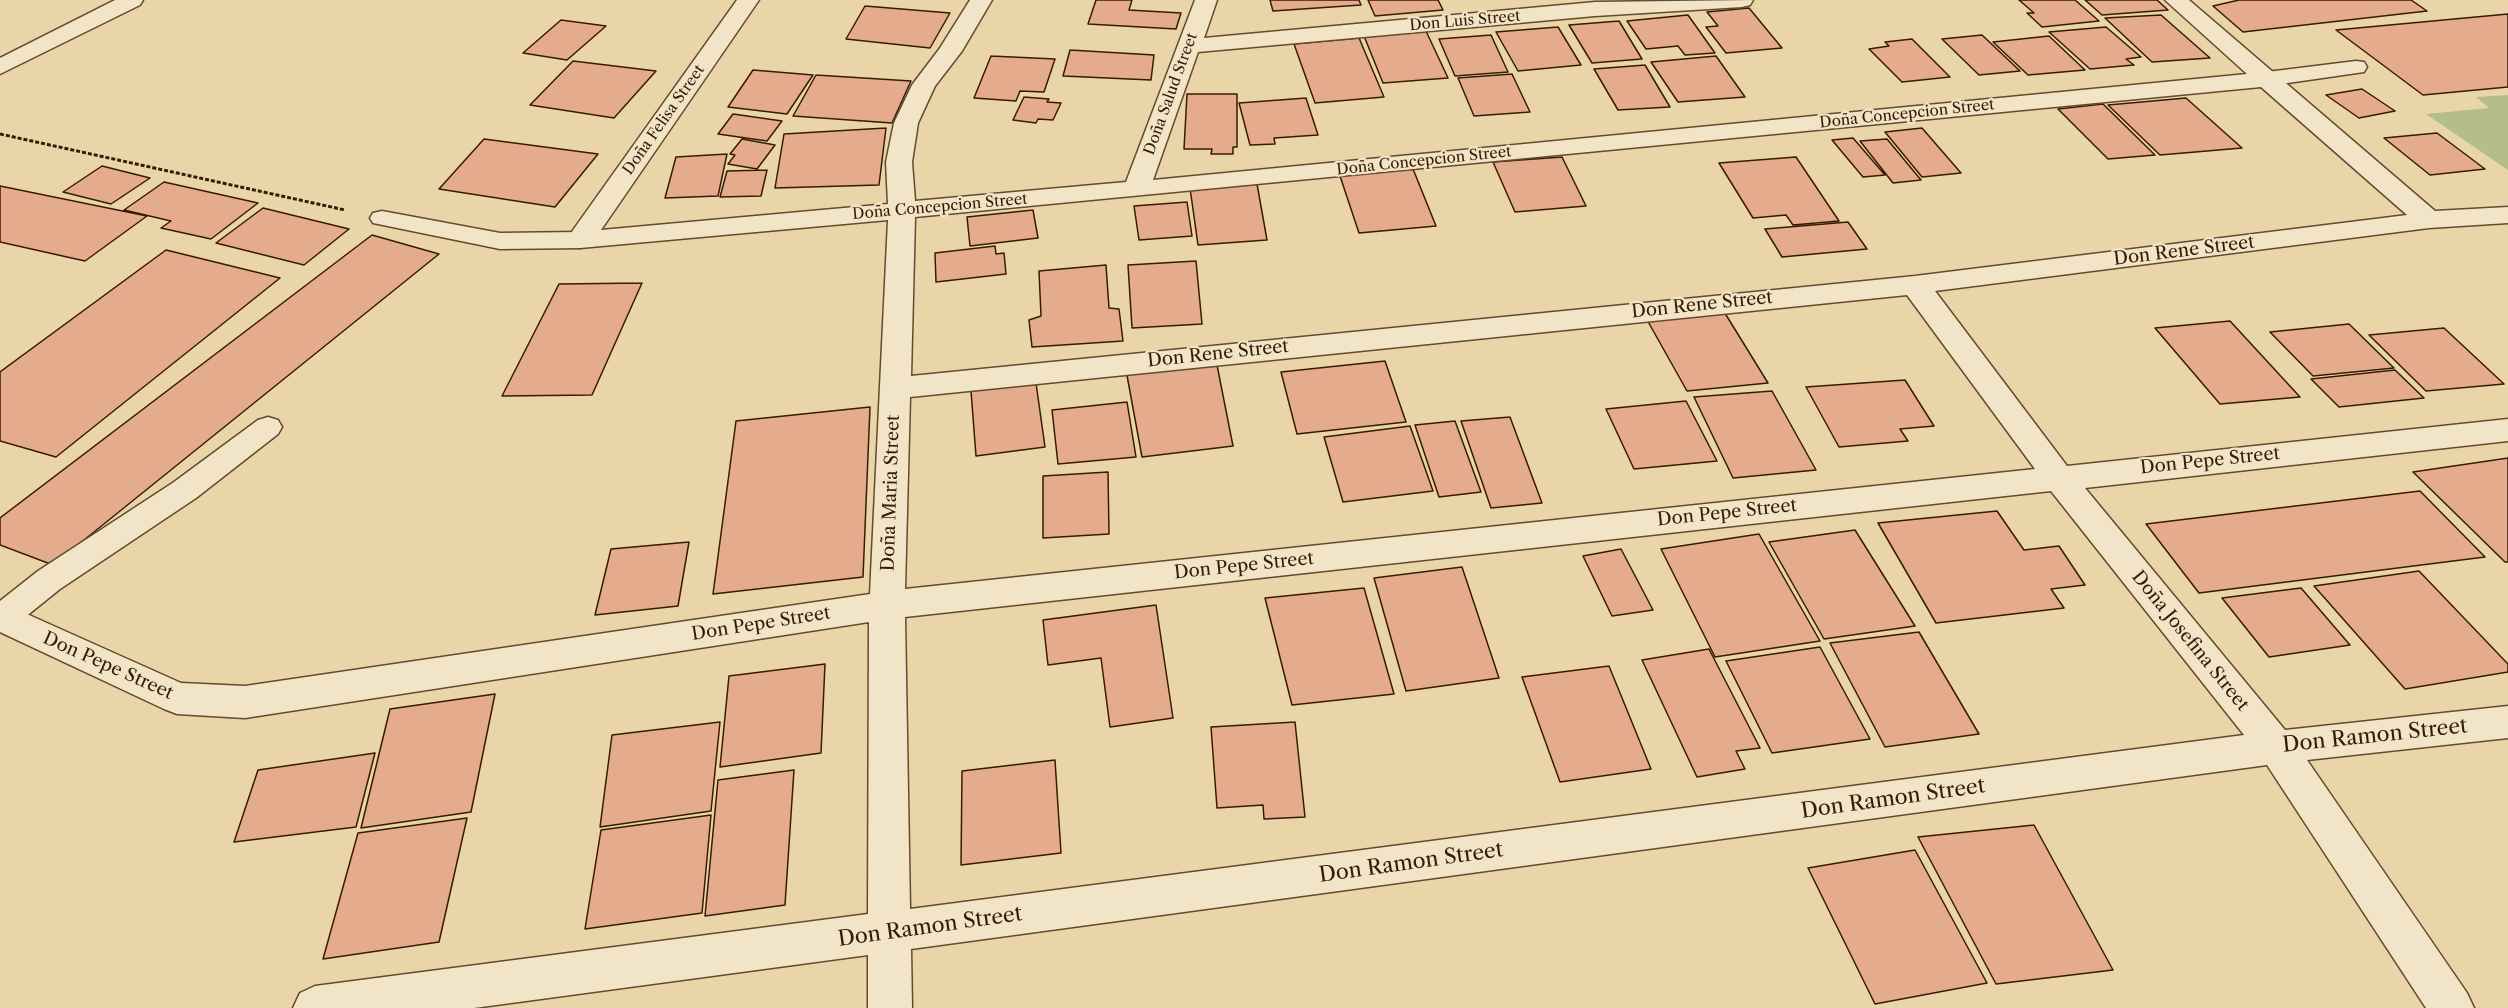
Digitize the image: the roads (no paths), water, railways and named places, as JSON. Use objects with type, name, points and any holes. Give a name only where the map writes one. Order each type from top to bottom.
[{"type":"street","points":[[5,61],[132,0]]},
{"type":"street","name":"Doña Felisa Street","points":[[580,240],[748,0]]},
{"type":"street","name":"Doña Maria Street","points":[[890,1008],[887,605],[902,210],[899,162],[906,123],[924,85],[950,51],[981,0]]},
{"type":"street","name":"Doña Salud Street","points":[[1136,189],[1187,46],[1206,0]]},
{"type":"street","name":"Don Luis Street","points":[[1187,46],[1595,9],[1742,0]]},
{"type":"street","points":[[2176,0],[2429,220]]},
{"type":"street","name":"Doña Concepcion Street","points":[[580,240],[1136,189],[2267,79]]},
{"type":"street","name":"Don Rene Street","points":[[894,387],[1915,285],[2429,220],[2508,215]]},
{"type":"street","name":"Doña Josefina Street","points":[[1915,285],[2058,477],[2276,747],[2452,1008]]},
{"type":"street","name":"Don Pepe Street","points":[[1,617],[177,698],[244,702],[887,605],[2508,430]]},
{"type":"street","name":"Don Ramon Street","points":[[315,1008],[2276,747],[2508,722]]},
{"type":"lane","points":[[2267,79],[2356,67]]},
{"type":"lane","points":[[382,218],[500,241],[580,240]]},
{"type":"lane","points":[[1,617],[49,580],[185,490],[268,427]]}]
